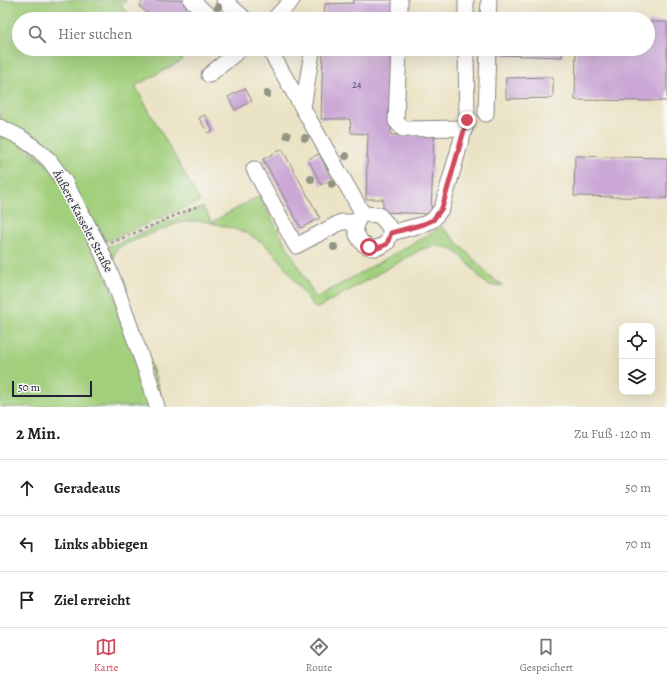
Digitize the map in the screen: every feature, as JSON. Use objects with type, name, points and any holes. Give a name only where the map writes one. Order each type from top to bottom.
[{"type":"street","points":[[191,0],[205,12]]},
{"type":"street","points":[[224,0],[237,12]]},
{"type":"street","points":[[400,0],[400,12]]},
{"type":"street","points":[[466,0],[466,12]]},
{"type":"street","points":[[488,12],[489,0]]},
{"type":"street","points":[[209,75],[232,56]]},
{"type":"street","points":[[273,56],[303,108],[360,218]]},
{"type":"street","points":[[303,108],[311,56]]},
{"type":"street","points":[[399,56],[396,121],[403,129],[465,128]]},
{"type":"street","points":[[391,233],[433,220],[442,208],[467,120],[466,56]]},
{"type":"street","points":[[486,114],[488,56]]},
{"type":"street","name":"Äußere Kasseler Straße","points":[[0,127],[20,137],[38,150],[49,160],[65,182],[100,248],[115,284],[150,382],[157,407]]},
{"type":"street","points":[[254,169],[296,246],[341,222],[360,218],[379,215],[388,224],[391,233],[387,244],[378,248],[369,247],[360,241],[355,230],[360,218]]},
{"type":"path","points":[[104,246],[200,205]]},
{"type":"green space","points":[[0,0],[127,0],[121,7],[127,12],[12,12],[12,56],[178,56],[183,60],[135,86],[200,201],[105,242],[76,192],[0,123]]},
{"type":"green space","points":[[0,130],[53,170],[103,264],[153,407],[0,407]]},
{"type":"green space","points":[[259,196],[316,298],[442,227],[493,279],[503,285],[495,286],[485,283],[463,257],[451,249],[438,246],[429,247],[420,250],[318,308],[315,308],[279,259],[262,242],[246,233],[204,221],[188,221],[176,224],[123,245],[116,251],[113,261],[147,352],[164,407],[162,407],[150,367],[122,289],[106,251],[107,247],[203,207],[212,222]]},
{"type":"building","points":[[144,0],[183,0],[197,12],[146,12],[139,6]]},
{"type":"building","points":[[353,0],[393,0],[393,12],[324,12],[325,4],[353,3]]},
{"type":"building","points":[[655,22],[667,22],[667,101],[575,100],[576,56],[655,56]]},
{"type":"building","points":[[323,56],[392,56],[391,135],[434,136],[431,214],[383,212],[383,199],[366,199],[368,134],[351,133],[350,119],[321,119]]},
{"type":"building","points":[[530,56],[562,56],[562,57]]},
{"type":"building","points":[[553,77],[553,98],[506,99],[506,78]]},
{"type":"building","points":[[245,88],[252,101],[235,110],[228,97]]},
{"type":"building","points":[[205,115],[213,131],[208,133],[199,118]]},
{"type":"building","points":[[282,149],[320,218],[301,228],[263,159]]},
{"type":"building","points":[[319,154],[332,179],[321,185],[308,159]]},
{"type":"building","points":[[575,156],[667,158],[667,198],[574,196]]},
{"type":"route","points":[[369,247],[378,248],[387,244],[391,233],[433,220],[442,208],[467,120]]}]
